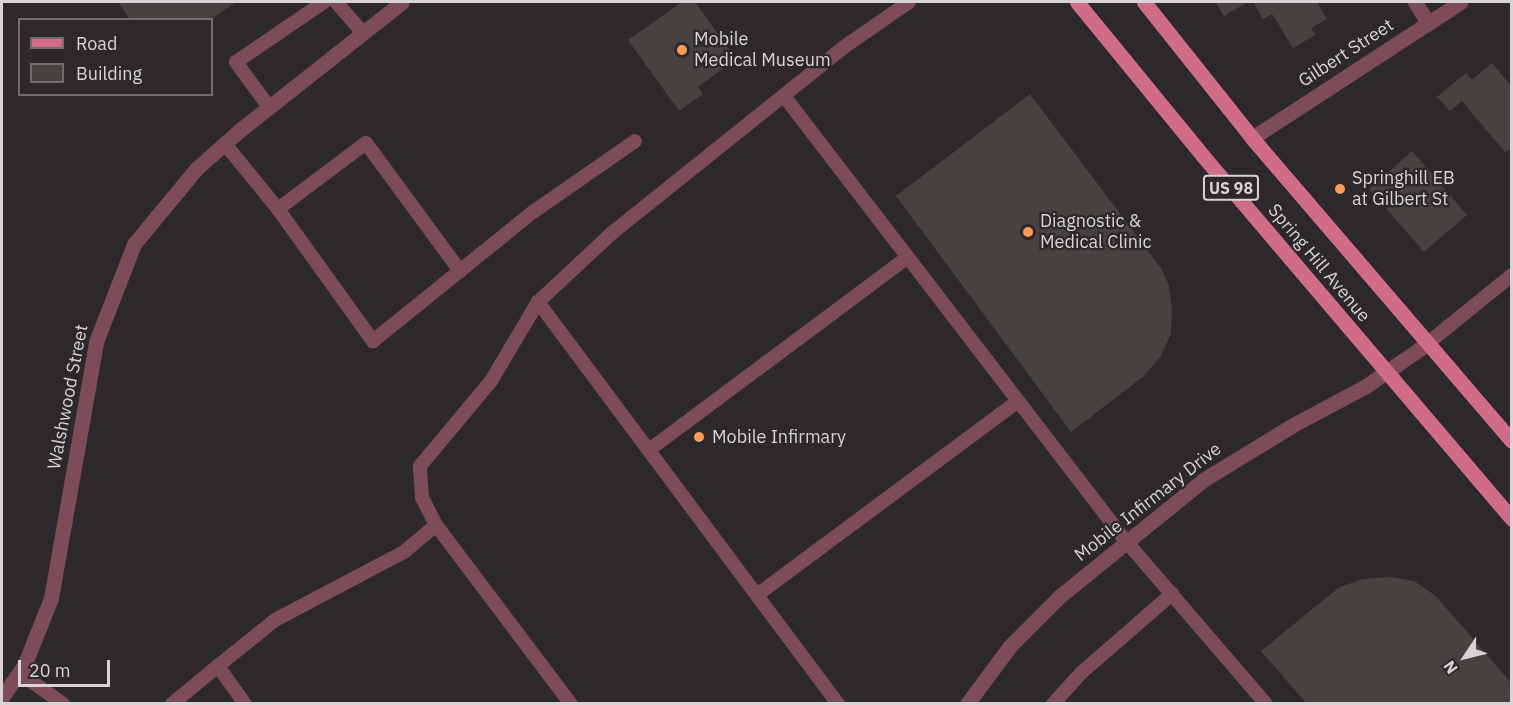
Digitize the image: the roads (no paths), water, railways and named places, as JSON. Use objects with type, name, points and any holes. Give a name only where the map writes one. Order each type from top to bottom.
[{"type":"main road","name":"Spring Hill Avenue","points":[[1077,2],[1512,519]]},
{"type":"main road","name":"Spring Hill Avenue","points":[[1144,2],[1252,138],[1512,441]]},
{"type":"street","name":"Walshwood Street","points":[[2,697],[20,673],[51,598],[96,342],[112,294],[134,244],[196,169],[269,107],[402,2]]},
{"type":"street","points":[[1415,2],[1428,22]]},
{"type":"street","name":"Gilbert Street","points":[[1252,138],[1461,2]]},
{"type":"street","name":"Mobile Infirmary Drive","points":[[967,704],[1010,646],[1060,596],[1125,540],[1203,480],[1247,451],[1387,373],[1428,343]]},
{"type":"lane","points":[[269,107],[236,62],[324,2]]},
{"type":"lane","points":[[336,2],[363,33]]},
{"type":"lane","points":[[571,704],[436,525],[422,497],[420,466],[491,381],[538,302],[612,233],[844,46],[908,2]]},
{"type":"lane","points":[[784,96],[1125,540],[1266,704]]},
{"type":"lane","points":[[225,144],[278,209],[373,341],[533,212],[634,141]]},
{"type":"lane","points":[[278,209],[366,143],[460,271]]},
{"type":"lane","points":[[649,450],[908,257]]},
{"type":"lane","points":[[1428,343],[1510,278]]},
{"type":"lane","points":[[538,302],[838,704]]},
{"type":"lane","points":[[757,595],[1018,401]]},
{"type":"lane","points":[[172,704],[276,620],[404,552],[436,525]]},
{"type":"lane","points":[[1053,704],[1081,673],[1172,594]]},
{"type":"lane","points":[[218,666],[243,703]]},
{"type":"lane","points":[[20,673],[63,704]]},
{"type":"place","name":"Mobile Medical Museum","points":[[682,50]]},
{"type":"place","name":"Springhill EB at Gilbert St","points":[[1340,189]]},
{"type":"place","name":"Diagnostic & Medical Clinic","points":[[1028,232]]},
{"type":"place","name":"Mobile Infirmary","points":[[699,437]]}]
